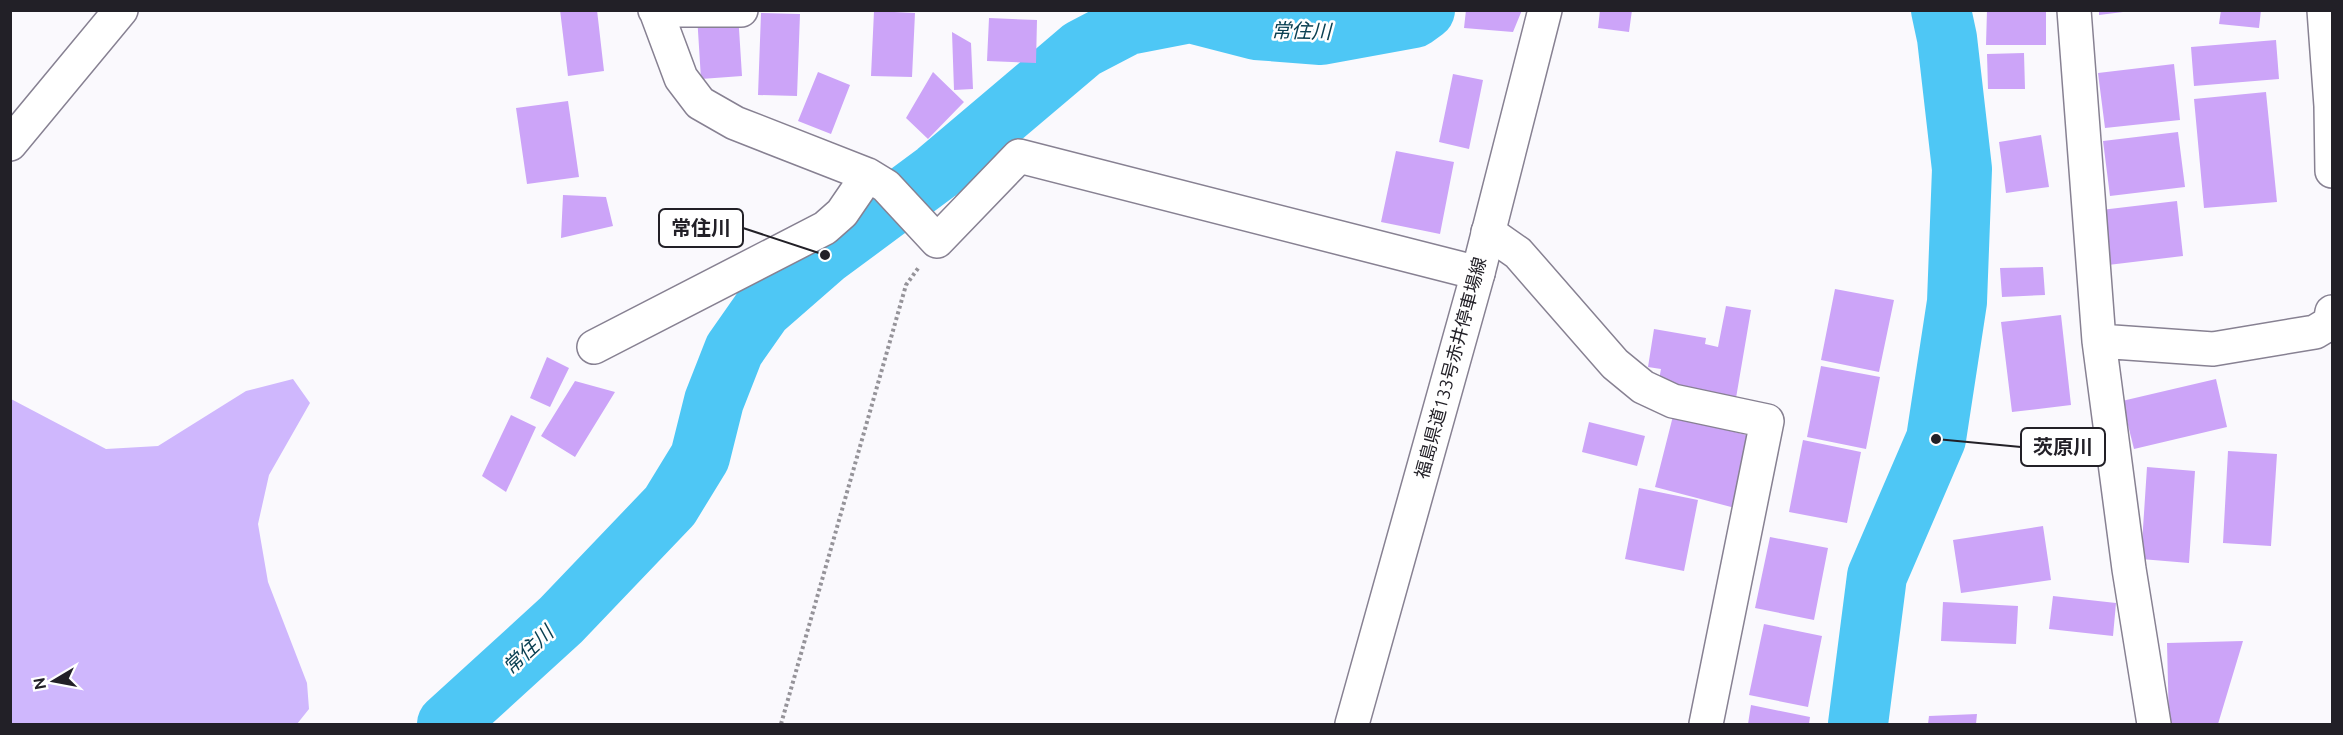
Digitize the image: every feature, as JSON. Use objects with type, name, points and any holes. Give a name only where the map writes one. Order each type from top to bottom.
[{"type":"street","points":[[10,144],[122,10]]},
{"type":"street","points":[[741,10],[655,11],[681,78],[700,103],[735,123],[877,181],[930,233],[1019,156],[1478,273]]},
{"type":"street","name":"福島県道133号赤井停車場線","points":[[1352,724],[1478,273],[1545,10]]},
{"type":"street","points":[[2074,10],[2099,342],[2129,569],[2154,724]]},
{"type":"street","points":[[2324,10],[2331,106],[2332,171]]},
{"type":"street","points":[[594,347],[825,228],[877,181]]},
{"type":"street","points":[[1488,232],[1518,253],[1615,364],[1643,387],[1672,401],[1767,421],[1706,724]]},
{"type":"street","points":[[2099,342],[2213,350],[2315,332],[2330,322],[2332,312]]},
{"type":"path","points":[[781,724],[906,285],[930,233]]},
{"type":"shaded area","points":[[293,379],[310,403],[269,475],[258,524],[268,582],[307,683],[309,709],[297,724],[11,724],[11,399],[106,449],[158,446],[246,391]]},
{"type":"building","points":[[560,10],[597,10],[604,71],[568,76]]},
{"type":"building","points":[[1466,10],[1522,10],[1513,32],[1464,28]]},
{"type":"building","points":[[1600,10],[1632,10],[1629,32],[1598,28]]},
{"type":"building","points":[[1987,10],[2046,10],[2046,45],[1986,45]]},
{"type":"building","points":[[2099,10],[2123,10],[2123,12],[2099,15]]},
{"type":"building","points":[[2221,10],[2261,10],[2259,28],[2219,24]]},
{"type":"building","points":[[874,11],[915,13],[912,77],[871,76]]},
{"type":"building","points":[[738,13],[742,76],[701,79],[697,15]]},
{"type":"building","points":[[761,13],[800,14],[797,96],[758,95]]},
{"type":"building","points":[[989,18],[1037,20],[1036,63],[987,61]]},
{"type":"building","points":[[952,32],[971,43],[973,89],[954,90]]},
{"type":"building","points":[[2276,40],[2279,79],[2194,86],[2191,47]]},
{"type":"building","points":[[2024,53],[2025,89],[1988,89],[1987,54]]},
{"type":"building","points":[[2174,64],[2180,120],[2105,128],[2098,73]]},
{"type":"building","points":[[818,72],[850,85],[831,134],[798,121]]},
{"type":"building","points":[[933,72],[964,102],[928,139],[906,118]]},
{"type":"building","points":[[1453,74],[1483,80],[1469,149],[1439,142]]},
{"type":"building","points":[[2266,92],[2277,202],[2204,208],[2194,99]]},
{"type":"building","points":[[568,101],[579,177],[527,184],[516,108]]},
{"type":"building","points":[[2178,132],[2185,187],[2110,196],[2103,141]]},
{"type":"building","points":[[2041,135],[2049,187],[2006,193],[1999,142]]},
{"type":"building","points":[[1396,151],[1454,162],[1440,234],[1381,222]]},
{"type":"building","points":[[563,195],[606,197],[613,226],[561,238]]},
{"type":"building","points":[[2177,201],[2183,256],[2108,265],[2101,210]]},
{"type":"building","points":[[2043,267],[2045,295],[2002,297],[2000,268]]},
{"type":"building","points":[[1835,289],[1894,300],[1879,372],[1821,360]]},
{"type":"building","points":[[1726,306],[1751,310],[1736,398],[1658,385],[1661,369],[1648,367],[1654,329],[1706,338],[1705,344],[1718,347]]},
{"type":"building","points":[[2061,315],[2071,405],[2012,412],[2001,322]]},
{"type":"building","points":[[547,357],[569,368],[550,407],[530,398]]},
{"type":"building","points":[[1821,366],[1880,377],[1866,449],[1807,437]]},
{"type":"building","points":[[2216,379],[2227,427],[2134,449],[2122,401]]},
{"type":"building","points":[[575,381],[615,392],[575,457],[541,436]]},
{"type":"building","points":[[511,415],[536,427],[506,492],[482,476]]},
{"type":"building","points":[[1673,416],[1754,437],[1735,508],[1655,487]]},
{"type":"building","points":[[1589,422],[1645,436],[1637,466],[1582,452]]},
{"type":"building","points":[[1803,440],[1861,452],[1847,523],[1789,512]]},
{"type":"building","points":[[2228,451],[2277,454],[2271,546],[2223,543]]},
{"type":"building","points":[[2147,467],[2195,471],[2189,563],[2141,559]]},
{"type":"building","points":[[1639,488],[1698,500],[1684,571],[1625,559]]},
{"type":"building","points":[[2043,526],[2051,580],[1961,593],[1953,540]]},
{"type":"building","points":[[1770,537],[1828,548],[1814,620],[1755,608]]},
{"type":"building","points":[[2053,596],[2116,603],[2113,636],[2049,629]]},
{"type":"building","points":[[1943,602],[2018,606],[2016,644],[1941,641]]},
{"type":"building","points":[[1764,624],[1822,636],[1808,707],[1749,695]]},
{"type":"building","points":[[2243,641],[2218,724],[2169,724],[2167,643]]},
{"type":"building","points":[[1751,705],[1810,717],[1809,724],[1748,724]]},
{"type":"building","points":[[1977,714],[1976,724],[1928,724],[1929,716]]},
{"type":"waterway","name":"常住川","points":[[447,724],[561,620],[670,506],[700,457],[714,401],[734,350],[762,310],[825,255],[937,172],[1082,49],[1128,25],[1190,13],[1256,30],[1321,35],[1414,18],[1425,10]]},
{"type":"waterway","points":[[1858,724],[1877,576],[1936,439],[1957,302],[1962,169],[1947,38],[1941,10]]},
{"type":"place","name":"常住川","points":[[825,255]]},
{"type":"place","name":"茨原川","points":[[1936,439]]}]
